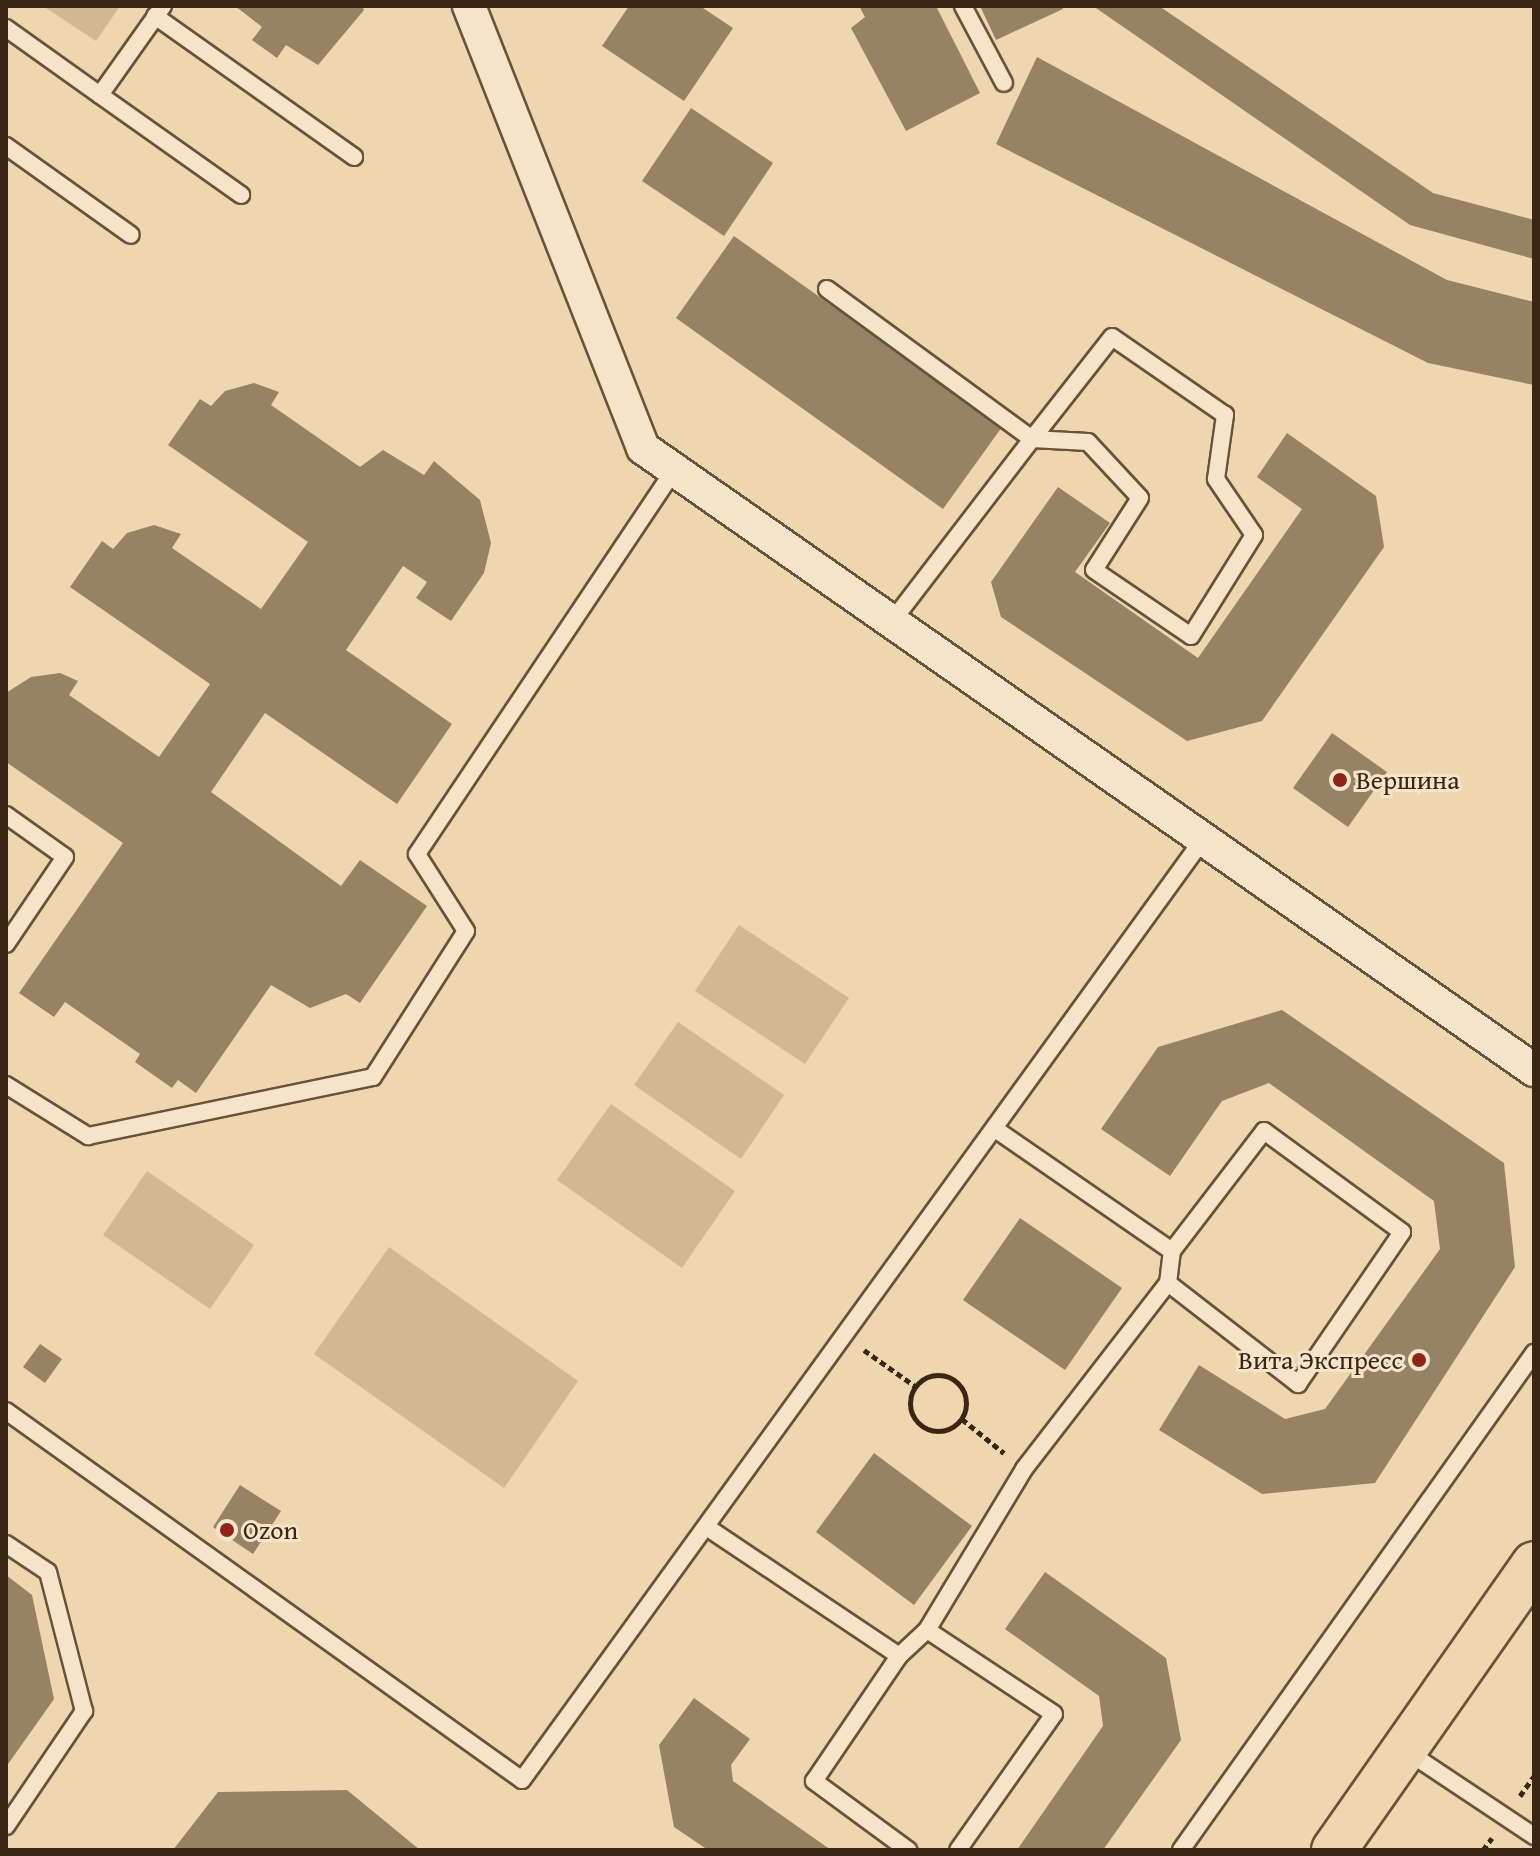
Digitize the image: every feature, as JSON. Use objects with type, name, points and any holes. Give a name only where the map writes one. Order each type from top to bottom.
[{"type":"main road","points":[[1334,1850],[1534,1564]]},
{"type":"street","points":[[469,6],[643,448],[1201,842],[1534,1070]]},
{"type":"lane","points":[[963,6],[1004,83]]},
{"type":"lane","points":[[100,95],[159,11],[354,157]]},
{"type":"lane","points":[[6,28],[241,195]]},
{"type":"lane","points":[[6,146],[131,235]]},
{"type":"lane","points":[[827,289],[1032,439],[1088,442],[1140,498],[1094,570],[1191,636],[1254,535],[1216,479],[1225,415],[1112,337],[1032,439],[891,623]]},
{"type":"lane","points":[[6,1085],[88,1136],[373,1077],[466,931],[417,854],[674,470]]},
{"type":"lane","points":[[6,815],[65,857],[6,944]]},
{"type":"lane","points":[[6,1411],[522,1780],[708,1528],[1201,842]]},
{"type":"lane","points":[[995,1129],[1172,1251]]},
{"type":"lane","points":[[908,1850],[814,1781],[899,1656],[927,1630],[1024,1469],[1168,1283],[1172,1251],[1264,1131],[1402,1232],[1298,1384],[1168,1283]]},
{"type":"lane","points":[[1181,1850],[1534,1353]]},
{"type":"lane","points":[[708,1528],[899,1656]]},
{"type":"lane","points":[[6,1544],[48,1572],[84,1711],[6,1826]]},
{"type":"lane","points":[[927,1630],[1054,1714],[958,1850]]},
{"type":"lane","points":[[1404,1749],[1534,1836]]},
{"type":"path","points":[[846,1337],[915,1386]]},
{"type":"path","points":[[942,1374],[957,1381],[967,1394],[962,1419],[943,1432],[927,1430],[909,1403],[915,1386],[942,1374]]},
{"type":"path","points":[[962,1419],[1024,1469]]},
{"type":"shaded area","points":[[43,6],[120,6],[96,41]]},
{"type":"shaded area","points":[[739,925],[849,998],[805,1064],[695,991]]},
{"type":"shaded area","points":[[678,1022],[784,1095],[741,1159],[634,1085]]},
{"type":"shaded area","points":[[611,1104],[735,1191],[682,1268],[557,1180]]},
{"type":"shaded area","points":[[147,1171],[254,1245],[210,1309],[103,1235]]},
{"type":"shaded area","points":[[389,1247],[578,1381],[504,1488],[314,1354]]},
{"type":"building","points":[[235,6],[362,6],[364,10],[318,65],[286,45],[277,58],[252,40],[262,27]]},
{"type":"building","points":[[629,6],[700,6],[733,28],[684,101],[602,46]]},
{"type":"building","points":[[859,6],[936,6],[980,93],[906,131],[851,28],[865,17]]},
{"type":"building","points":[[980,6],[1062,6],[1063,9],[996,40]]},
{"type":"building","points":[[1093,6],[1159,6],[1433,193],[1534,220],[1534,259],[1410,225]]},
{"type":"building","points":[[1037,57],[1447,280],[1534,302],[1534,385],[1428,363],[996,144]]},
{"type":"building","points":[[691,108],[773,163],[724,236],[642,181]]},
{"type":"building","points":[[734,236],[1002,427],[943,509],[676,318]]},
{"type":"building","points":[[254,383],[279,392],[271,405],[360,467],[383,450],[424,475],[434,461],[480,500],[491,543],[484,573],[451,621],[416,598],[427,582],[403,566],[346,650],[452,724],[397,804],[265,713],[211,792],[341,886],[360,860],[427,906],[360,1003],[346,994],[310,1008],[271,985],[196,1093],[178,1080],[172,1088],[135,1062],[140,1054],[65,1002],[54,1017],[19,993],[123,843],[6,762],[6,693],[31,677],[60,673],[78,681],[69,695],[159,757],[210,684],[70,587],[102,541],[113,549],[127,533],[154,525],[181,534],[172,548],[261,609],[308,542],[168,445],[200,399],[211,406],[225,391]]},
{"type":"building","points":[[1287,433],[1376,496],[1384,547],[1262,721],[1187,741],[1001,617],[991,582],[1058,487],[1110,523],[1075,572],[1198,658],[1302,509],[1257,477]]},
{"type":"building","name":"Вершина","points":[[1332,733],[1387,772],[1348,827],[1293,788]]},
{"type":"building","points":[[1282,1010],[1504,1163],[1515,1267],[1375,1483],[1262,1494],[1159,1430],[1199,1365],[1285,1419],[1325,1409],[1440,1249],[1434,1201],[1269,1083],[1222,1101],[1170,1176],[1101,1129],[1158,1047]]},
{"type":"building","points":[[1020,1218],[1122,1288],[1065,1370],[963,1300]]},
{"type":"building","points":[[40,1344],[62,1359],[45,1383],[23,1367]]},
{"type":"building","points":[[874,1453],[972,1526],[914,1605],[816,1532]]},
{"type":"building","points":[[240,1485],[281,1511],[253,1554],[213,1527]]},
{"type":"building","points":[[1045,1572],[1166,1658],[1181,1740],[1103,1850],[1017,1850],[1103,1726],[1099,1696],[1005,1629]]},
{"type":"building","points":[[6,1575],[32,1595],[54,1699],[6,1767]]},
{"type":"building","points":[[694,1698],[750,1739],[731,1765],[733,1781],[831,1850],[708,1850],[674,1827],[659,1745]]},
{"type":"building","points":[[347,1790],[420,1850],[173,1850],[218,1792]]},
{"type":"place","name":"Вершина","points":[[1340,780]]},
{"type":"place","name":"Вита Экспресс","points":[[1419,1360]]},
{"type":"place","name":"Ozon","points":[[227,1530]]}]
